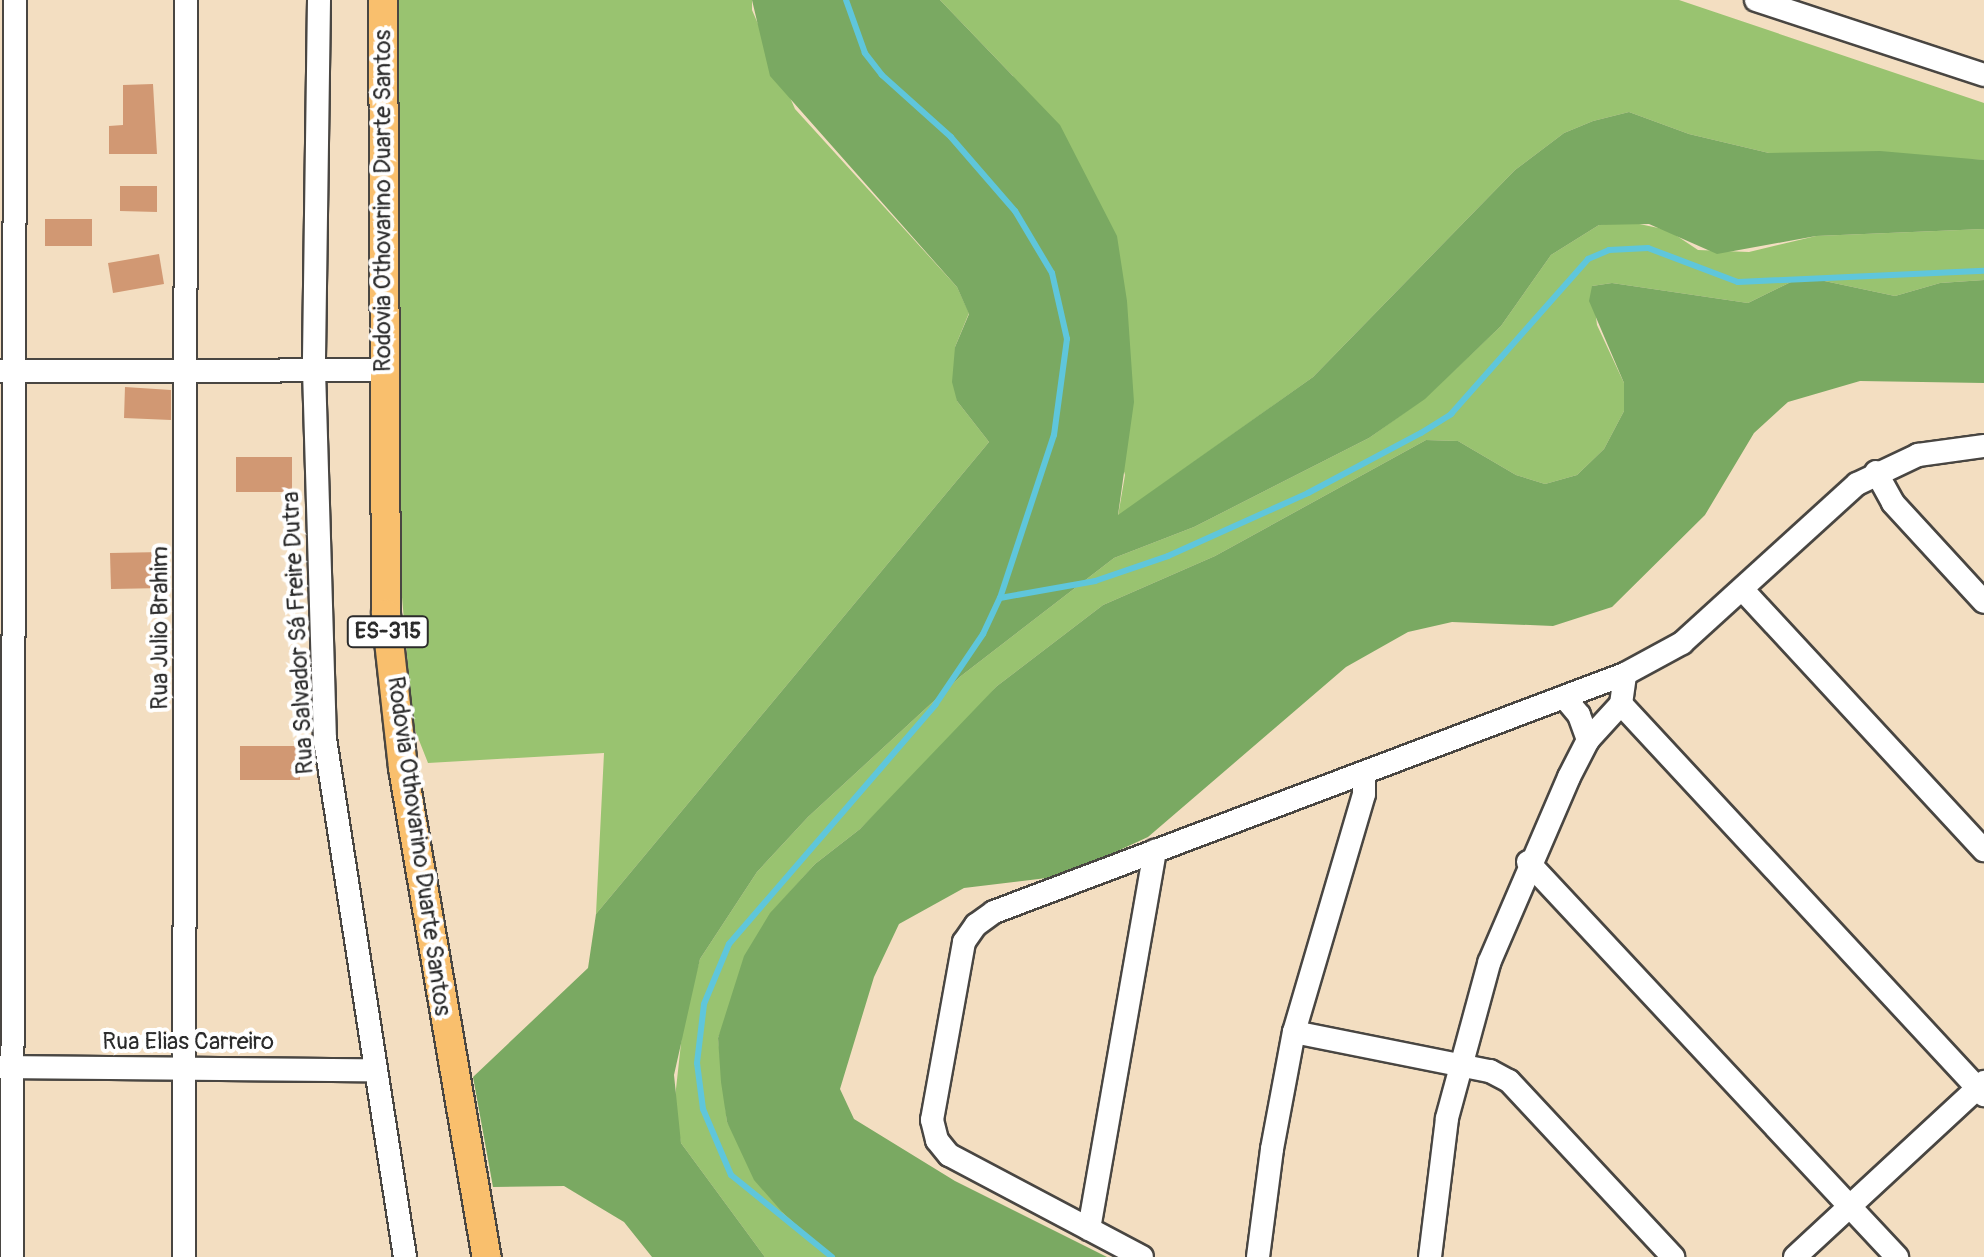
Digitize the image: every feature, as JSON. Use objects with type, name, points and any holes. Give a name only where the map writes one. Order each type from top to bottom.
[{"type":"main road","name":"Rodovia Othovarino Duarte Santos","points":[[383,0],[386,614],[403,768],[487,1257]]},
{"type":"street","points":[[12,1257],[6,1067],[6,371],[15,0]]},
{"type":"street","name":"Rua Julio Brahim","points":[[184,1257],[186,0]]},
{"type":"street","name":"Rua Salvador Sá Freire Dutra","points":[[319,0],[314,370],[325,739],[405,1257]]},
{"type":"street","points":[[1756,0],[1984,75]]},
{"type":"street","points":[[6,371],[383,370]]},
{"type":"street","points":[[1142,1257],[949,1155],[937,1140],[932,1120],[964,942],[976,925],[994,912],[1625,674],[1682,643],[1876,472],[1929,452],[1984,446]]},
{"type":"street","points":[[1876,472],[1893,503],[1984,602]]},
{"type":"street","points":[[1742,589],[1984,850]]},
{"type":"street","points":[[1433,1256],[1438,1169],[1458,1067],[1489,963],[1528,862],[1588,740],[1621,704],[1625,674]]},
{"type":"street","points":[[1564,697],[1579,715],[1588,740]]},
{"type":"street","points":[[1621,704],[1982,1089],[1795,1257]]},
{"type":"street","points":[[1258,1257],[1294,1032],[1364,794],[1364,773]]},
{"type":"street","points":[[1089,1229],[1155,851]]},
{"type":"street","points":[[1528,862],[1897,1257]]},
{"type":"street","points":[[1294,1032],[1490,1071],[1509,1081],[1673,1257]]},
{"type":"street","name":"Rua Elias Carreiro","points":[[6,1067],[376,1070]]},
{"type":"green space","points":[[399,0],[752,0],[752,10],[795,109],[957,287],[969,313],[955,347],[957,401],[989,442],[596,914],[604,753],[428,763],[413,725],[397,539]]},
{"type":"green space","points":[[752,0],[940,0],[1060,125],[1117,236],[1127,301],[1134,402],[1118,515],[1313,377],[1515,170],[1564,133],[1593,121],[1629,112],[1689,134],[1769,153],[1880,151],[1984,160],[1984,229],[1816,236],[1717,254],[1649,224],[1599,225],[1551,255],[1501,326],[1425,399],[1369,438],[1194,527],[1114,558],[961,676],[808,817],[757,872],[700,959],[674,1075],[681,1143],[765,1257],[652,1257],[624,1222],[564,1186],[493,1187],[473,1077],[588,968],[596,914],[989,442],[957,401],[952,382],[955,347],[969,314],[957,287],[770,76]]},
{"type":"green space","points":[[940,0],[1679,0],[1984,103],[1984,160],[1769,153],[1689,134],[1629,112],[1593,121],[1564,133],[1515,170],[1313,377],[1118,516],[1125,475],[1013,76]]},
{"type":"green space","points":[[1625,221],[1668,230],[1698,250],[1749,252],[1816,236],[1984,229],[1984,280],[1940,283],[1895,296],[1815,279],[1793,281],[1748,303],[1612,283],[1592,286],[1597,325],[1624,383],[1624,411],[1604,449],[1577,475],[1545,484],[1516,475],[1458,441],[1426,440],[1215,556],[1103,605],[997,686],[946,744],[860,829],[815,864],[770,914],[718,1038],[727,1122],[783,1213],[832,1257],[765,1257],[681,1143],[674,1107],[684,1016],[700,959],[757,872],[808,817],[961,676],[1114,558],[1194,527],[1369,438],[1425,398],[1501,326],[1551,255],[1599,225]]},
{"type":"green space","points":[[1815,279],[1895,296],[1940,283],[1984,280],[1984,383],[1860,381],[1788,402],[1754,433],[1705,515],[1612,607],[1553,626],[1452,622],[1408,632],[1346,667],[1148,837],[1063,876],[964,888],[899,924],[874,977],[840,1089],[854,1119],[955,1181],[1107,1257],[832,1257],[783,1213],[754,1180],[727,1122],[718,1038],[744,956],[770,913],[815,864],[860,829],[997,686],[1103,605],[1215,556],[1426,440],[1458,441],[1516,475],[1545,484],[1577,475],[1604,449],[1624,411],[1624,383],[1589,301],[1592,286],[1612,283],[1748,303],[1793,281]]},
{"type":"building","points":[[153,84],[157,154],[109,154],[109,126],[123,125],[123,85]]},
{"type":"building","points":[[120,186],[157,186],[157,212],[120,211]]},
{"type":"building","points":[[45,219],[92,219],[92,246],[45,246]]},
{"type":"building","points":[[159,254],[164,284],[113,293],[108,263]]},
{"type":"building","points":[[125,387],[171,390],[171,420],[124,418]]},
{"type":"building","points":[[236,457],[292,457],[292,492],[236,492]]},
{"type":"building","points":[[163,552],[164,588],[111,589],[110,553]]},
{"type":"building","points":[[240,746],[300,746],[300,780],[240,780]]},
{"type":"waterway","points":[[832,1257],[731,1175],[703,1109],[697,1063],[704,1004],[729,944],[935,705],[983,634],[1000,598],[1054,435],[1067,339],[1052,273],[1015,211],[951,137],[882,75],[865,53],[846,0]]},
{"type":"waterway","points":[[1000,598],[1095,581],[1168,556],[1308,493],[1421,433],[1451,414],[1588,259],[1609,250],[1648,248],[1738,282],[1984,271]]}]
